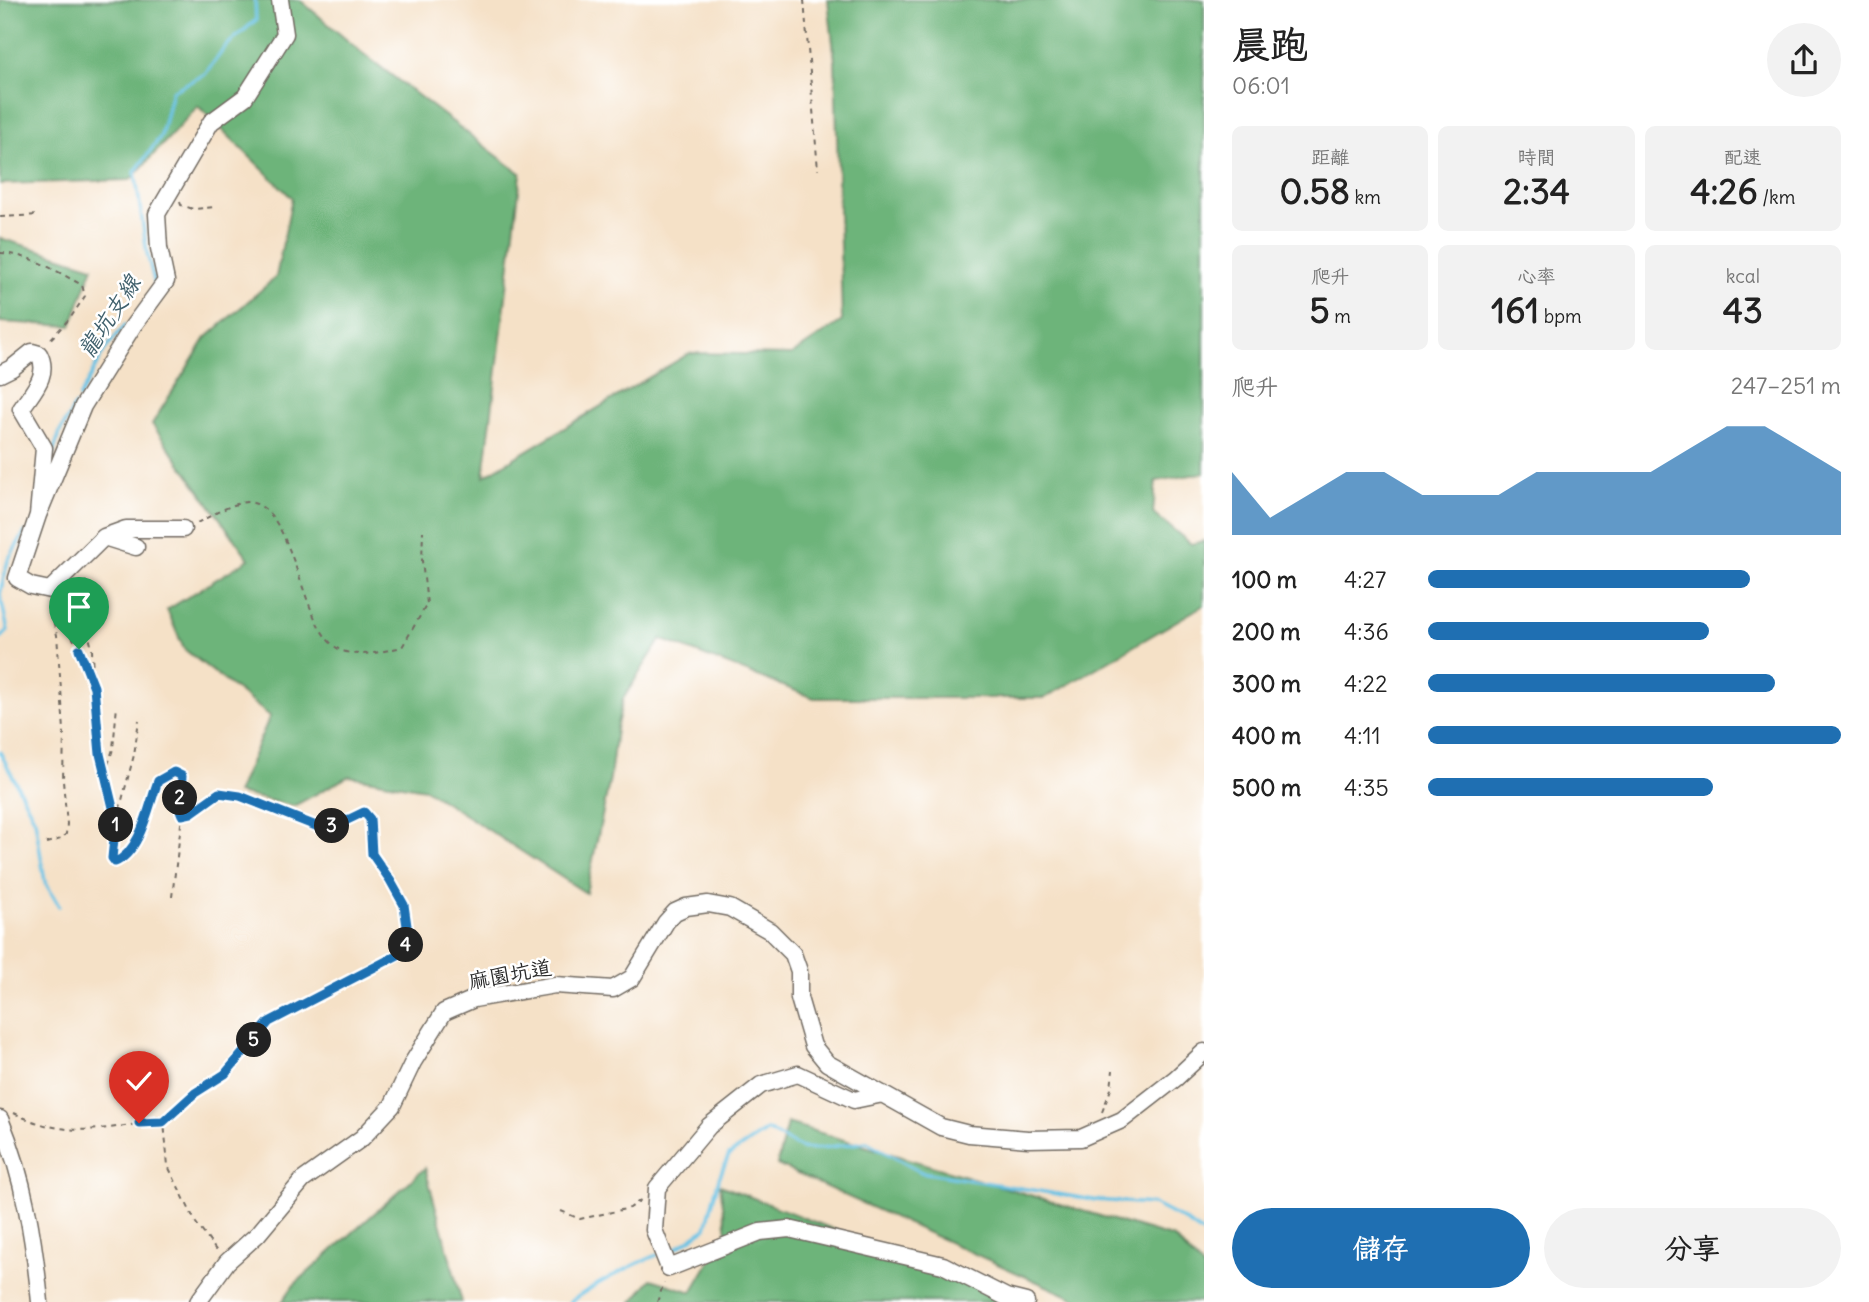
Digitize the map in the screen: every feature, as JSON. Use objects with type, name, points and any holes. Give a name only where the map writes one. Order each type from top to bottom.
[{"type":"street","points":[[183,529],[126,528],[104,537],[50,590],[31,586],[17,578],[38,515],[83,406],[166,281],[159,248],[157,214],[211,122],[245,97],[285,34],[280,0]]},
{"type":"street","points":[[0,374],[32,352],[39,354],[44,372],[21,409],[44,448],[38,515]]},
{"type":"street","points":[[104,537],[136,547]]},
{"type":"street","name":"麻園坑道","points":[[198,1302],[227,1262],[258,1234],[303,1180],[362,1138],[392,1106],[413,1062],[444,1012],[474,999],[555,985],[613,989],[632,978],[666,922],[675,912],[686,907],[708,904],[730,908],[770,931],[793,954],[799,971],[799,998],[813,1046],[827,1063],[941,1127],[969,1134],[1028,1139],[1082,1138],[1122,1121],[1204,1052]]},
{"type":"street","points":[[883,1094],[854,1100],[798,1074],[761,1085],[709,1126],[657,1188],[654,1230],[669,1268],[760,1232],[789,1229],[943,1265],[1006,1297],[1026,1302]]},
{"type":"street","points":[[6,1116],[28,1211],[40,1302]]},
{"type":"path","points":[[804,0],[818,170]]},
{"type":"path","points":[[173,189],[181,205],[192,209],[216,207]]},
{"type":"path","points":[[0,217],[39,215]]},
{"type":"path","points":[[0,253],[23,257],[82,285],[85,296],[39,354]]},
{"type":"path","points":[[183,529],[240,503],[249,502],[265,510],[279,525],[316,621],[330,641],[341,651],[366,654],[401,647],[427,604],[422,561],[423,531]]},
{"type":"path","points":[[86,582],[81,602],[92,649],[100,754],[116,820]]},
{"type":"path","points":[[46,843],[61,839],[66,834],[67,824],[62,782],[64,730],[58,649],[49,604],[61,617],[79,649],[94,687]]},
{"type":"path","points":[[105,774],[113,749],[117,706]]},
{"type":"path","points":[[139,720],[134,755],[116,820],[112,858],[115,862],[122,859],[137,837],[149,814],[158,781],[174,772],[182,776],[182,815],[172,897]]},
{"type":"path","points":[[163,1122],[195,1093],[225,1074],[269,1022],[398,955],[409,940],[404,905],[372,854],[370,819],[364,812],[337,825],[321,828],[240,796],[219,793],[191,813],[182,815]]},
{"type":"path","points":[[1100,1115],[1111,1089],[1112,1070]]},
{"type":"path","points":[[6,1116],[63,1130],[102,1130],[163,1122]]},
{"type":"path","points":[[163,1122],[168,1166],[196,1223],[227,1262]]},
{"type":"path","points":[[561,1211],[580,1219],[630,1208],[657,1188]]},
{"type":"path","points":[[657,1302],[669,1268]]},
{"type":"green space","points":[[0,0],[300,0],[361,52],[521,174],[484,476],[690,353],[791,355],[842,321],[835,61],[828,0],[1204,0],[1204,473],[1156,481],[1153,513],[1191,544],[1204,541],[1204,605],[1045,698],[814,698],[661,639],[623,699],[586,893],[425,789],[349,776],[294,806],[237,793],[270,716],[184,649],[167,610],[249,559],[152,424],[206,338],[276,277],[292,198],[198,106],[130,180],[0,184]]},
{"type":"green space","points":[[0,238],[93,267],[71,326],[0,322]]},
{"type":"green space","points":[[787,1123],[1174,1238],[1204,1269],[1204,1302],[1082,1302],[777,1165]]},
{"type":"green space","points":[[425,1168],[462,1302],[282,1302],[294,1285]]},
{"type":"green space","points":[[720,1185],[1020,1302],[632,1302],[651,1279],[692,1292],[727,1232]]},
{"type":"waterway","name":"龍坑支線","points":[[155,285],[147,253],[135,172],[161,136],[172,91],[205,74],[226,46],[256,20],[255,0]]},
{"type":"waterway","name":"龍坑支線","points":[[79,398],[104,351],[125,325]]},
{"type":"waterway","name":"龍坑支線","points":[[50,462],[60,432],[75,405]]},
{"type":"waterway","name":"龍坑支線","points":[[0,639],[8,631],[0,594],[8,560],[25,532]]},
{"type":"waterway","name":"龍坑支線","points":[[0,752],[35,820],[45,882],[59,906]]},
{"type":"waterway","points":[[668,1251],[706,1228],[719,1178],[729,1155],[767,1130],[801,1148],[814,1149],[867,1142],[921,1172],[1094,1200],[1153,1204],[1204,1234]]},
{"type":"waterway","points":[[570,1302],[612,1276],[657,1255]]},
{"type":"route","points":[[79,649],[94,687],[100,754],[116,820],[112,858],[115,862],[122,859],[130,849],[149,814],[158,781],[174,772],[182,776],[182,815],[191,813],[219,793],[240,796],[321,828],[337,825],[364,812],[370,819],[372,854],[404,905],[409,940],[398,955],[269,1022],[225,1074],[195,1093],[163,1122],[139,1123]]}]
